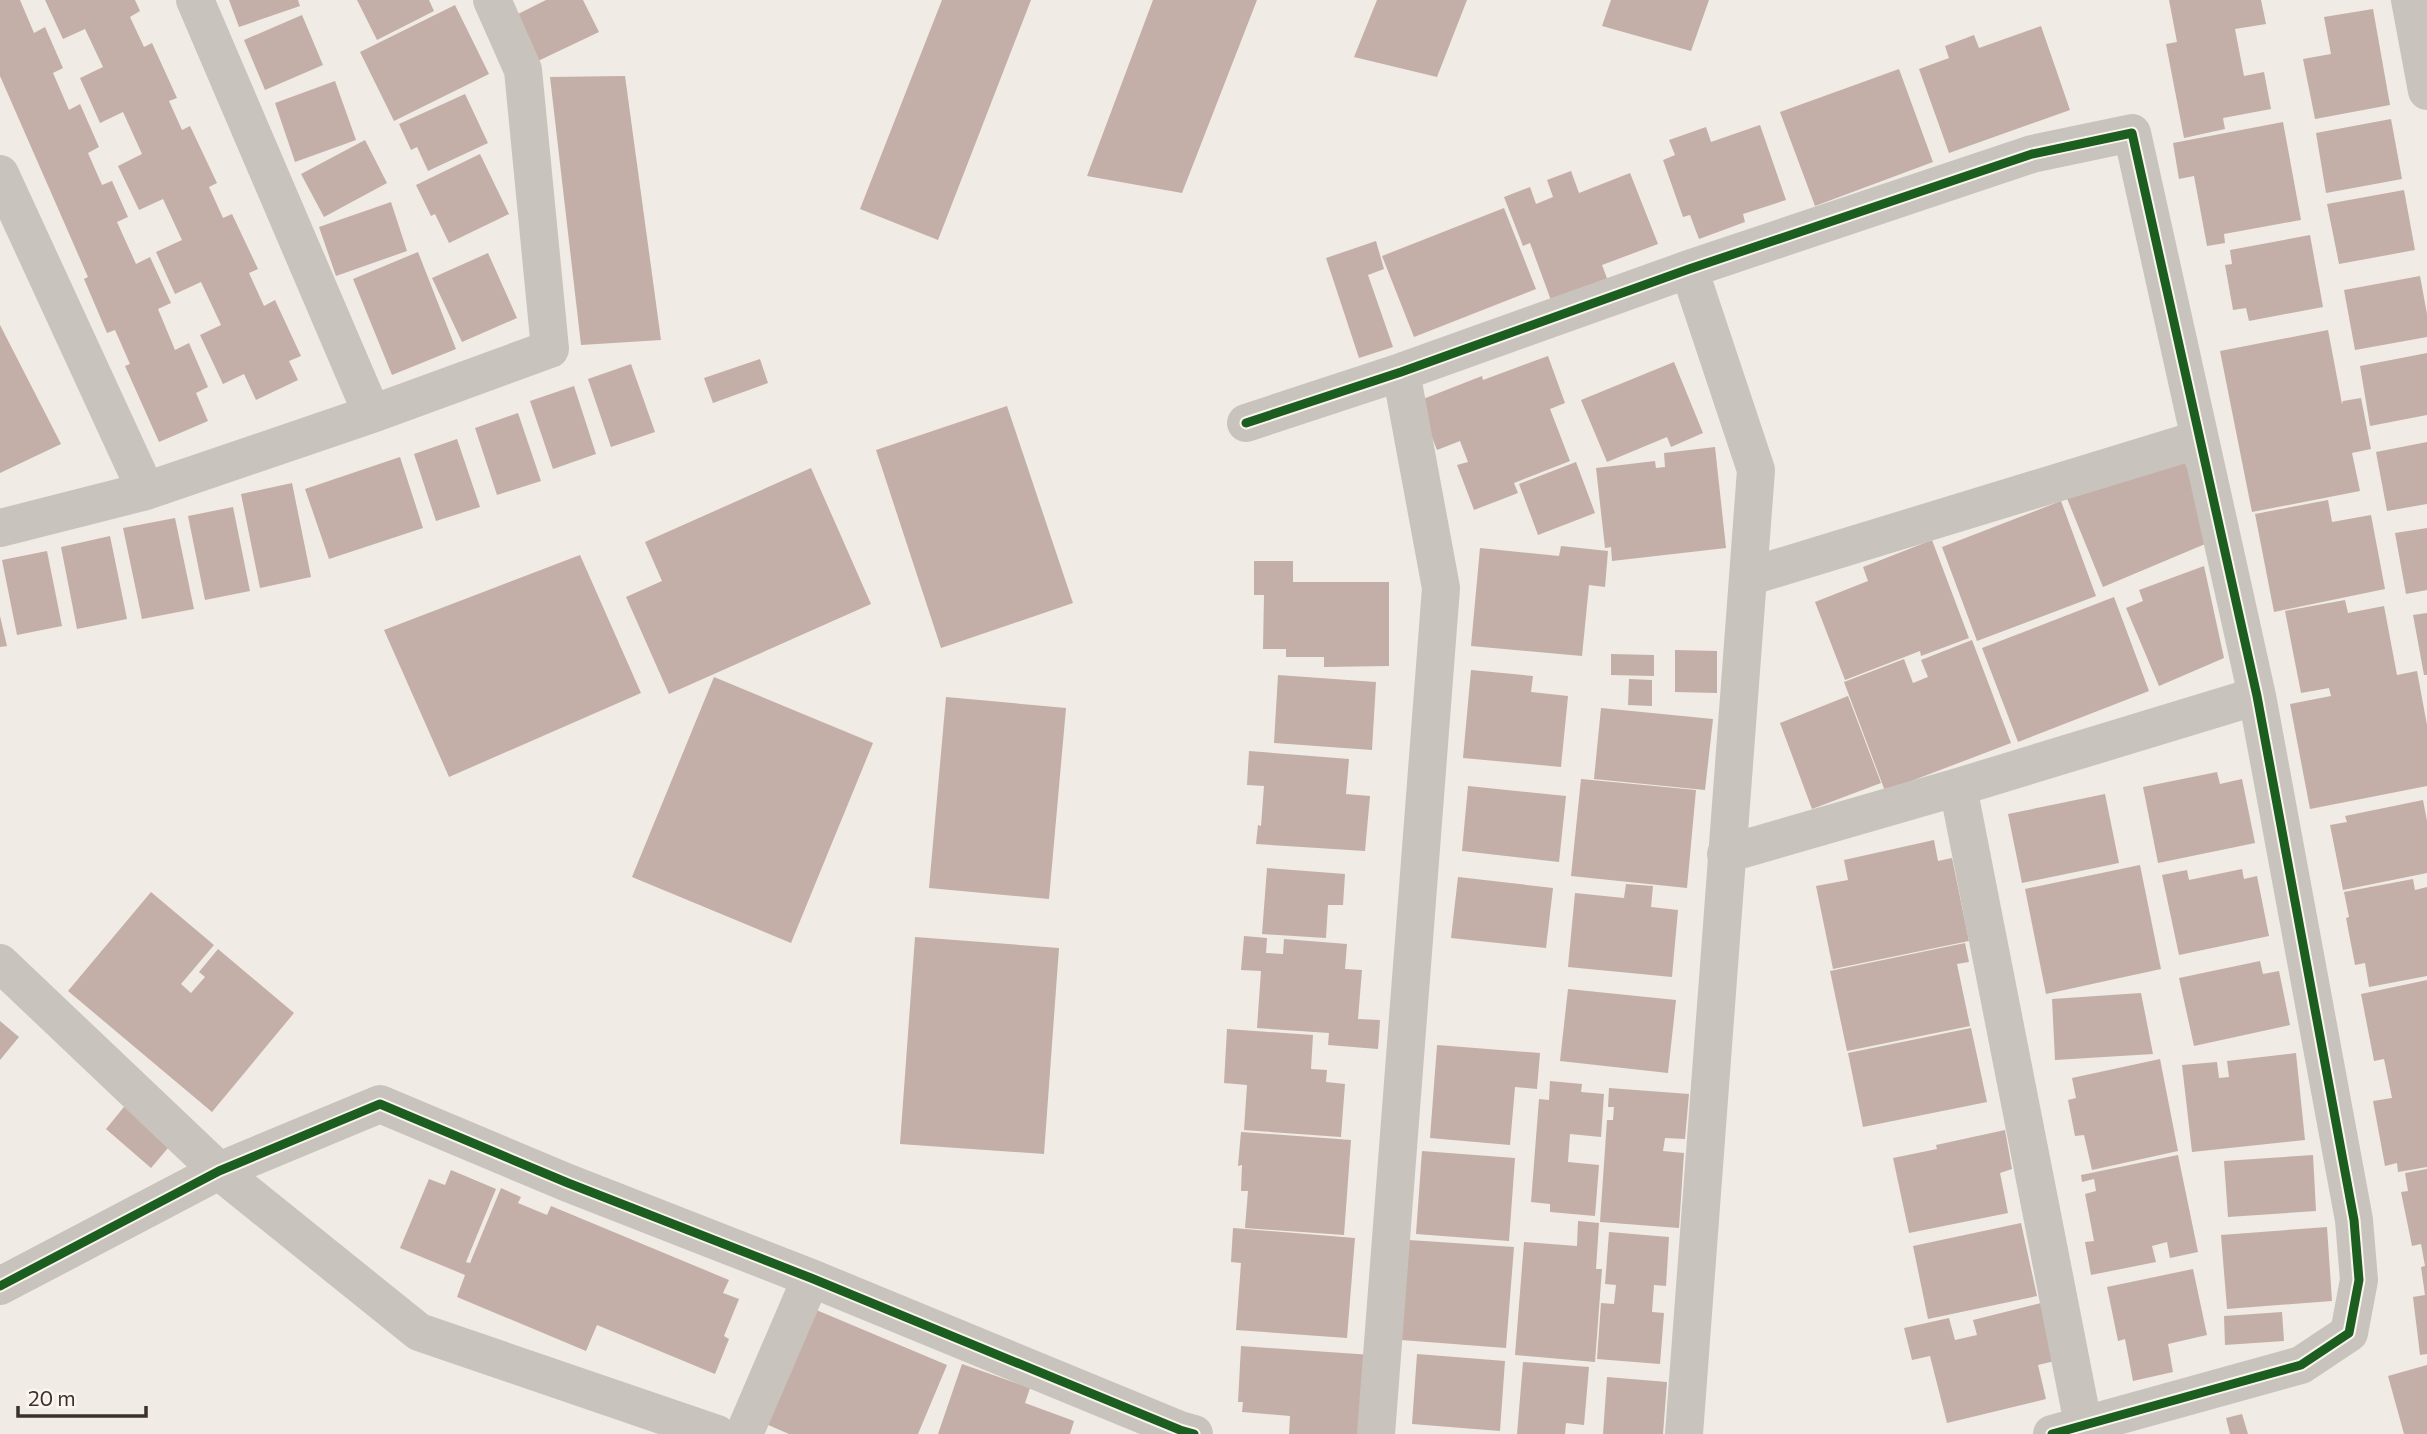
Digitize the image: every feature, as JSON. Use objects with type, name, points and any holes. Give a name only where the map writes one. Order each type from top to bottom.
[{"type":"street","points":[[195,0],[372,414]]},
{"type":"street","points":[[0,528],[146,491],[372,414],[550,349],[523,70],[492,0]]},
{"type":"street","points":[[2410,0],[2427,90]]},
{"type":"street","points":[[1245,423],[1401,372],[1689,269],[2032,154],[2132,133],[2258,696],[2354,1220],[2359,1280],[2348,1333],[2301,1365],[2073,1431],[1958,788]]},
{"type":"street","points":[[0,174],[146,491]]},
{"type":"street","points":[[1684,1434],[1756,470],[1689,269]]},
{"type":"street","points":[[1376,1434],[1441,588],[1401,372]]},
{"type":"street","points":[[1748,577],[2200,439]]},
{"type":"street","points":[[1726,854],[1958,788],[2258,696]]},
{"type":"street","points":[[0,963],[219,1171],[419,1332],[717,1434]]},
{"type":"street","points":[[0,1286],[219,1171],[380,1104],[568,1183],[811,1278],[1194,1434]]},
{"type":"street","points":[[744,1434],[811,1278]]},
{"type":"building","points":[[0,0],[20,0],[34,33],[45,27],[63,68],[53,73],[69,110],[80,104],[99,147],[88,153],[102,185],[112,181],[128,217],[117,222],[136,264],[150,257],[171,303],[158,309],[175,350],[189,343],[208,387],[196,393],[208,421],[159,442],[125,366],[130,364],[115,330],[107,333],[84,279],[88,277],[0,76]]},
{"type":"building","points":[[45,0],[135,0],[140,11],[130,17],[144,47],[152,43],[177,98],[169,101],[182,130],[190,126],[217,183],[209,187],[223,218],[232,214],[258,269],[249,273],[264,306],[275,300],[301,356],[289,361],[298,380],[256,400],[244,374],[223,384],[200,335],[221,325],[201,282],[175,294],[156,252],[182,240],[163,199],[139,210],[118,166],[142,154],[123,112],[100,123],[80,78],[103,67],[85,29],[63,39]]},
{"type":"building","points":[[229,0],[298,0],[300,6],[239,27]]},
{"type":"building","points":[[357,0],[429,0],[434,11],[377,40]]},
{"type":"building","points":[[546,0],[583,0],[599,32],[538,61],[516,15]]},
{"type":"building","points":[[942,0],[1031,0],[938,240],[860,209]]},
{"type":"building","points":[[1153,0],[1257,0],[1182,193],[1087,176]]},
{"type":"building","points":[[1377,0],[1467,0],[1437,77],[1354,57]]},
{"type":"building","points":[[1611,0],[1709,0],[1691,51],[1602,26]]},
{"type":"building","points":[[2169,0],[2261,0],[2266,24],[2235,29],[2244,76],[2264,72],[2271,109],[2223,118],[2225,129],[2184,138],[2166,44],[2177,42]]},
{"type":"building","points":[[455,5],[489,74],[394,121],[360,52]]},
{"type":"building","points":[[2373,9],[2390,105],[2315,119],[2303,59],[2331,54],[2324,17]]},
{"type":"building","points":[[302,15],[323,65],[265,90],[244,40]]},
{"type":"building","points":[[2041,26],[2070,110],[1949,153],[1919,69],[1949,58],[1945,46],[1974,35],[1979,48]]},
{"type":"building","points":[[1899,69],[1933,162],[1815,206],[1780,112]]},
{"type":"building","points":[[625,76],[661,340],[581,345],[550,77]]},
{"type":"building","points":[[335,81],[356,140],[295,162],[275,103]]},
{"type":"building","points":[[465,94],[488,143],[428,171],[417,147],[411,150],[399,124]]},
{"type":"building","points":[[2391,119],[2402,179],[2326,193],[2316,133]]},
{"type":"building","points":[[2283,122],[2301,220],[2224,234],[2225,243],[2207,246],[2194,176],[2179,179],[2173,143]]},
{"type":"building","points":[[1760,125],[1786,200],[1743,214],[1745,222],[1699,239],[1690,215],[1683,217],[1663,160],[1675,155],[1669,140],[1706,127],[1711,142]]},
{"type":"building","points":[[365,140],[387,183],[324,217],[301,174]]},
{"type":"building","points":[[480,154],[509,214],[449,243],[435,214],[431,216],[416,185]]},
{"type":"building","points":[[1571,171],[1579,193],[1630,173],[1658,244],[1602,265],[1608,281],[1552,303],[1530,243],[1523,246],[1504,197],[1530,187],[1536,204],[1553,197],[1547,180]]},
{"type":"building","points":[[2404,190],[2415,250],[2339,264],[2327,204]]},
{"type":"building","points":[[391,202],[407,251],[336,276],[319,227]]},
{"type":"building","points":[[1504,208],[1536,289],[1414,337],[1382,256]]},
{"type":"building","points":[[2310,235],[2323,307],[2249,321],[2246,308],[2233,310],[2225,265],[2232,264],[2230,250]]},
{"type":"building","points":[[1376,241],[1384,269],[1368,275],[1393,347],[1359,358],[1326,258]]},
{"type":"building","points":[[418,252],[456,349],[392,375],[353,279]]},
{"type":"building","points":[[488,253],[517,318],[462,342],[432,278]]},
{"type":"building","points":[[2420,276],[2427,314],[2427,337],[2355,350],[2344,290]]},
{"type":"building","points":[[0,325],[61,444],[0,473]]},
{"type":"building","points":[[2328,330],[2342,404],[2343,401],[2361,398],[2371,449],[2352,453],[2360,491],[2252,512],[2220,351]]},
{"type":"building","points":[[2427,353],[2427,415],[2370,426],[2360,366]]},
{"type":"building","points":[[1548,356],[1565,403],[1550,409],[1570,461],[1514,483],[1518,493],[1474,510],[1457,465],[1468,462],[1460,441],[1437,450],[1418,401],[1482,376],[1483,380]]},
{"type":"building","points":[[760,359],[768,383],[713,403],[704,378]]},
{"type":"building","points":[[1674,362],[1703,433],[1671,447],[1667,437],[1607,462],[1581,400]]},
{"type":"building","points":[[631,364],[655,432],[611,447],[588,379]]},
{"type":"building","points":[[574,386],[596,454],[553,469],[530,401]]},
{"type":"building","points":[[1007,406],[1073,603],[941,648],[876,450]]},
{"type":"building","points":[[518,413],[541,481],[497,495],[475,428]]},
{"type":"building","points":[[457,439],[480,507],[436,521],[414,454]]},
{"type":"building","points":[[2427,442],[2427,504],[2387,511],[2376,452]]},
{"type":"building","points":[[1715,447],[1726,548],[1612,561],[1611,547],[1605,548],[1596,468],[1655,461],[1656,468],[1665,467],[1664,453]]},
{"type":"building","points":[[2179,448],[2217,539],[2103,587],[2066,496]]},
{"type":"building","points":[[400,457],[423,528],[329,559],[305,489]]},
{"type":"building","points":[[1576,462],[1595,513],[1538,535],[1519,484]]},
{"type":"building","points":[[811,468],[871,604],[669,694],[626,597],[662,581],[645,542]]},
{"type":"building","points":[[292,483],[311,577],[260,588],[241,494]]},
{"type":"building","points":[[2328,500],[2332,522],[2371,515],[2385,589],[2274,612],[2255,514]]},
{"type":"building","points":[[2061,501],[2096,596],[1977,641],[1942,547]]},
{"type":"building","points":[[233,507],[250,591],[205,600],[188,516]]},
{"type":"building","points":[[175,518],[194,609],[142,619],[123,528]]},
{"type":"building","points":[[2427,528],[2427,590],[2406,594],[2395,533]]},
{"type":"building","points":[[110,536],[127,619],[77,629],[61,547]]},
{"type":"building","points":[[1932,540],[1969,638],[1921,656],[1920,651],[1845,680],[1815,602],[1868,581],[1863,567]]},
{"type":"building","points":[[1561,546],[1608,551],[1605,587],[1589,585],[1582,656],[1471,646],[1480,548],[1559,556]]},
{"type":"building","points":[[47,551],[62,626],[17,635],[2,560]]},
{"type":"building","points":[[580,555],[641,693],[449,777],[384,630]]},
{"type":"building","points":[[1254,561],[1293,561],[1293,582],[1389,582],[1389,666],[1324,667],[1324,657],[1286,657],[1286,649],[1263,649],[1264,595],[1254,595]]},
{"type":"building","points":[[2204,566],[2224,658],[2159,686],[2126,608],[2143,601],[2139,590]]},
{"type":"building","points":[[2114,597],[2149,691],[2018,742],[1982,648]]},
{"type":"building","points":[[2345,600],[2348,613],[2384,606],[2397,675],[2417,671],[2427,725],[2427,786],[2310,809],[2290,704],[2331,696],[2329,688],[2301,693],[2285,611]]},
{"type":"building","points":[[2427,613],[2427,675],[2424,675],[2413,615]]},
{"type":"building","points":[[0,616],[7,646],[0,647]]},
{"type":"building","points":[[1972,640],[2011,743],[1885,791],[1844,682],[1904,659],[1913,683],[1928,677],[1921,660]]},
{"type":"building","points":[[1675,650],[1717,651],[1717,693],[1675,692]]},
{"type":"building","points":[[1611,654],[1654,655],[1654,676],[1611,675]]},
{"type":"building","points":[[1471,670],[1533,676],[1531,692],[1568,696],[1561,767],[1463,758]]},
{"type":"building","points":[[1278,675],[1376,682],[1372,750],[1274,743]]},
{"type":"building","points":[[714,677],[873,743],[791,943],[632,877]]},
{"type":"building","points":[[1629,679],[1652,680],[1652,706],[1628,705]]},
{"type":"building","points":[[1848,696],[1881,783],[1812,809],[1780,723]]},
{"type":"building","points":[[946,697],[1066,708],[1049,899],[929,888]]},
{"type":"building","points":[[1601,708],[1713,719],[1705,790],[1594,779]]},
{"type":"building","points":[[1249,751],[1349,759],[1346,794],[1370,796],[1365,851],[1256,844],[1258,825],[1261,826],[1264,786],[1247,785]]},
{"type":"building","points":[[2217,772],[2220,784],[2242,779],[2255,843],[2158,863],[2143,787]]},
{"type":"building","points":[[1581,779],[1696,790],[1687,888],[1571,876]]},
{"type":"building","points":[[1468,786],[1566,796],[1559,862],[1462,851]]},
{"type":"building","points":[[2105,794],[2119,863],[2022,883],[2008,814]]},
{"type":"building","points":[[2423,800],[2427,821],[2427,873],[2343,890],[2330,825],[2347,822],[2345,816]]},
{"type":"building","points":[[1934,840],[1938,861],[1952,858],[1969,941],[1833,969],[1816,886],[1848,880],[1844,860]]},
{"type":"building","points":[[2140,865],[2161,969],[2046,994],[2025,889]]},
{"type":"building","points":[[1267,868],[1345,874],[1343,905],[1328,905],[1326,938],[1262,934]]},
{"type":"building","points":[[2242,869],[2244,879],[2257,876],[2269,936],[2179,955],[2162,875],[2187,870],[2189,880]]},
{"type":"building","points":[[1458,877],[1553,888],[1546,948],[1451,938]]},
{"type":"building","points":[[2413,879],[2415,890],[2427,887],[2427,976],[2369,987],[2365,963],[2355,965],[2344,892]]},
{"type":"building","points":[[1626,884],[1653,886],[1651,907],[1678,910],[1672,977],[1568,967],[1575,893],[1624,898]]},
{"type":"building","points":[[151,892],[214,945],[181,984],[191,993],[205,977],[199,972],[218,949],[294,1013],[212,1112],[68,991]]},
{"type":"building","points":[[1244,936],[1267,938],[1266,953],[1283,954],[1284,939],[1347,944],[1345,969],[1362,970],[1358,1019],[1380,1020],[1378,1049],[1328,1045],[1329,1033],[1257,1028],[1261,971],[1241,970]]},
{"type":"building","points":[[915,937],[1059,948],[1044,1154],[900,1144]]},
{"type":"building","points":[[1965,943],[1969,962],[1957,964],[1970,1026],[1847,1051],[1830,971]]},
{"type":"building","points":[[2260,961],[2263,974],[2279,971],[2290,1025],[2194,1046],[2179,978]]},
{"type":"building","points":[[2427,980],[2427,1167],[2398,1172],[2397,1163],[2385,1166],[2373,1101],[2392,1098],[2384,1059],[2374,1061],[2361,994]]},
{"type":"building","points":[[1568,989],[1676,1000],[1668,1073],[1560,1061]]},
{"type":"building","points":[[2141,993],[2153,1054],[2055,1060],[2052,999]]},
{"type":"building","points":[[0,1021],[19,1037],[0,1060]]},
{"type":"building","points":[[1971,1028],[1987,1102],[1863,1127],[1848,1053]]},
{"type":"building","points":[[1227,1029],[1313,1035],[1311,1069],[1327,1070],[1326,1082],[1345,1084],[1341,1137],[1244,1130],[1247,1085],[1224,1083]]},
{"type":"building","points":[[1437,1045],[1540,1053],[1537,1089],[1515,1087],[1510,1145],[1430,1138]]},
{"type":"building","points":[[2296,1053],[2305,1140],[2192,1152],[2182,1065],[2217,1062],[2219,1078],[2229,1077],[2227,1061]]},
{"type":"building","points":[[2160,1059],[2178,1151],[2092,1170],[2084,1135],[2075,1136],[2068,1100],[2076,1098],[2072,1078]]},
{"type":"building","points":[[1550,1081],[1582,1084],[1581,1092],[1604,1094],[1601,1137],[1570,1134],[1568,1162],[1599,1165],[1595,1216],[1550,1212],[1550,1204],[1531,1202],[1539,1099],[1549,1100]]},
{"type":"building","points":[[1609,1088],[1689,1094],[1685,1139],[1665,1138],[1663,1151],[1684,1153],[1679,1228],[1600,1222],[1607,1120],[1613,1120],[1614,1107],[1608,1107]]},
{"type":"building","points":[[128,1102],[174,1141],[151,1168],[106,1129]]},
{"type":"building","points":[[2005,1130],[2012,1169],[2000,1173],[2008,1213],[1909,1233],[1893,1158],[1937,1149],[1936,1145]]},
{"type":"building","points":[[1241,1132],[1351,1140],[1344,1235],[1245,1228],[1248,1191],[1241,1191],[1242,1165],[1238,1166]]},
{"type":"building","points":[[1422,1151],[1515,1158],[1509,1241],[1416,1234]]},
{"type":"building","points":[[2178,1155],[2198,1252],[2170,1258],[2167,1242],[2152,1246],[2156,1262],[2091,1275],[2085,1242],[2094,1241],[2085,1194],[2096,1191],[2094,1179],[2082,1182],[2081,1175]]},
{"type":"building","points":[[2313,1155],[2316,1211],[2228,1217],[2224,1161]]},
{"type":"building","points":[[2427,1169],[2427,1354],[2420,1355],[2413,1297],[2425,1295],[2421,1267],[2425,1266],[2421,1244],[2412,1246],[2401,1192],[2408,1191],[2405,1173]]},
{"type":"building","points":[[451,1170],[496,1189],[466,1262],[470,1263],[501,1188],[521,1197],[518,1203],[547,1215],[551,1206],[729,1280],[723,1293],[739,1299],[724,1336],[729,1339],[715,1374],[597,1325],[586,1351],[457,1297],[465,1275],[400,1248],[429,1179],[445,1185]]},
{"type":"building","points":[[1578,1221],[1599,1223],[1596,1269],[1602,1269],[1595,1362],[1515,1355],[1524,1242],[1577,1246]]},
{"type":"building","points":[[2021,1223],[2037,1296],[1928,1319],[1913,1246]]},
{"type":"building","points":[[2327,1227],[2332,1301],[2227,1309],[2221,1235]]},
{"type":"building","points":[[1233,1228],[1355,1238],[1347,1338],[1236,1330],[1241,1263],[1231,1262]]},
{"type":"building","points":[[1609,1232],[1669,1237],[1666,1286],[1654,1285],[1652,1312],[1664,1313],[1660,1364],[1597,1359],[1601,1303],[1614,1304],[1616,1285],[1605,1284]]},
{"type":"building","points":[[1409,1240],[1514,1247],[1506,1348],[1401,1340]]},
{"type":"building","points":[[2193,1269],[2207,1335],[2168,1344],[2173,1372],[2133,1381],[2125,1339],[2118,1341],[2107,1287]]},
{"type":"building","points":[[2041,1303],[2055,1361],[2038,1365],[2046,1399],[1947,1423],[1930,1356],[1912,1360],[1904,1328],[1949,1318],[1955,1340],[1977,1335],[1973,1320]]},
{"type":"building","points":[[814,1309],[947,1365],[918,1434],[789,1434],[766,1424]]},
{"type":"building","points":[[2282,1312],[2284,1341],[2225,1345],[2224,1316]]},
{"type":"building","points":[[1241,1346],[1372,1355],[1366,1434],[1289,1434],[1290,1416],[1242,1412],[1243,1402],[1238,1402]]},
{"type":"building","points":[[1417,1354],[1505,1361],[1500,1431],[1412,1424]]},
{"type":"building","points":[[1523,1362],[1589,1367],[1584,1425],[1566,1423],[1565,1434],[1517,1434]]},
{"type":"building","points":[[962,1364],[1030,1388],[1025,1403],[1074,1421],[1070,1434],[938,1434]]},
{"type":"building","points":[[2427,1365],[2427,1434],[2404,1434],[2388,1376]]},
{"type":"building","points":[[1607,1377],[1667,1382],[1663,1434],[1603,1434]]},
{"type":"building","points":[[2242,1414],[2248,1434],[2230,1434],[2226,1418]]},
{"type":"cycle path","points":[[1246,423],[1401,372],[1689,269],[2032,154],[2132,133],[2257,696],[2354,1220],[2359,1280],[2349,1333],[2301,1365],[2052,1434]]},
{"type":"cycle path","points":[[0,1286],[219,1171],[380,1104],[568,1183],[811,1278],[1194,1434]]}]
